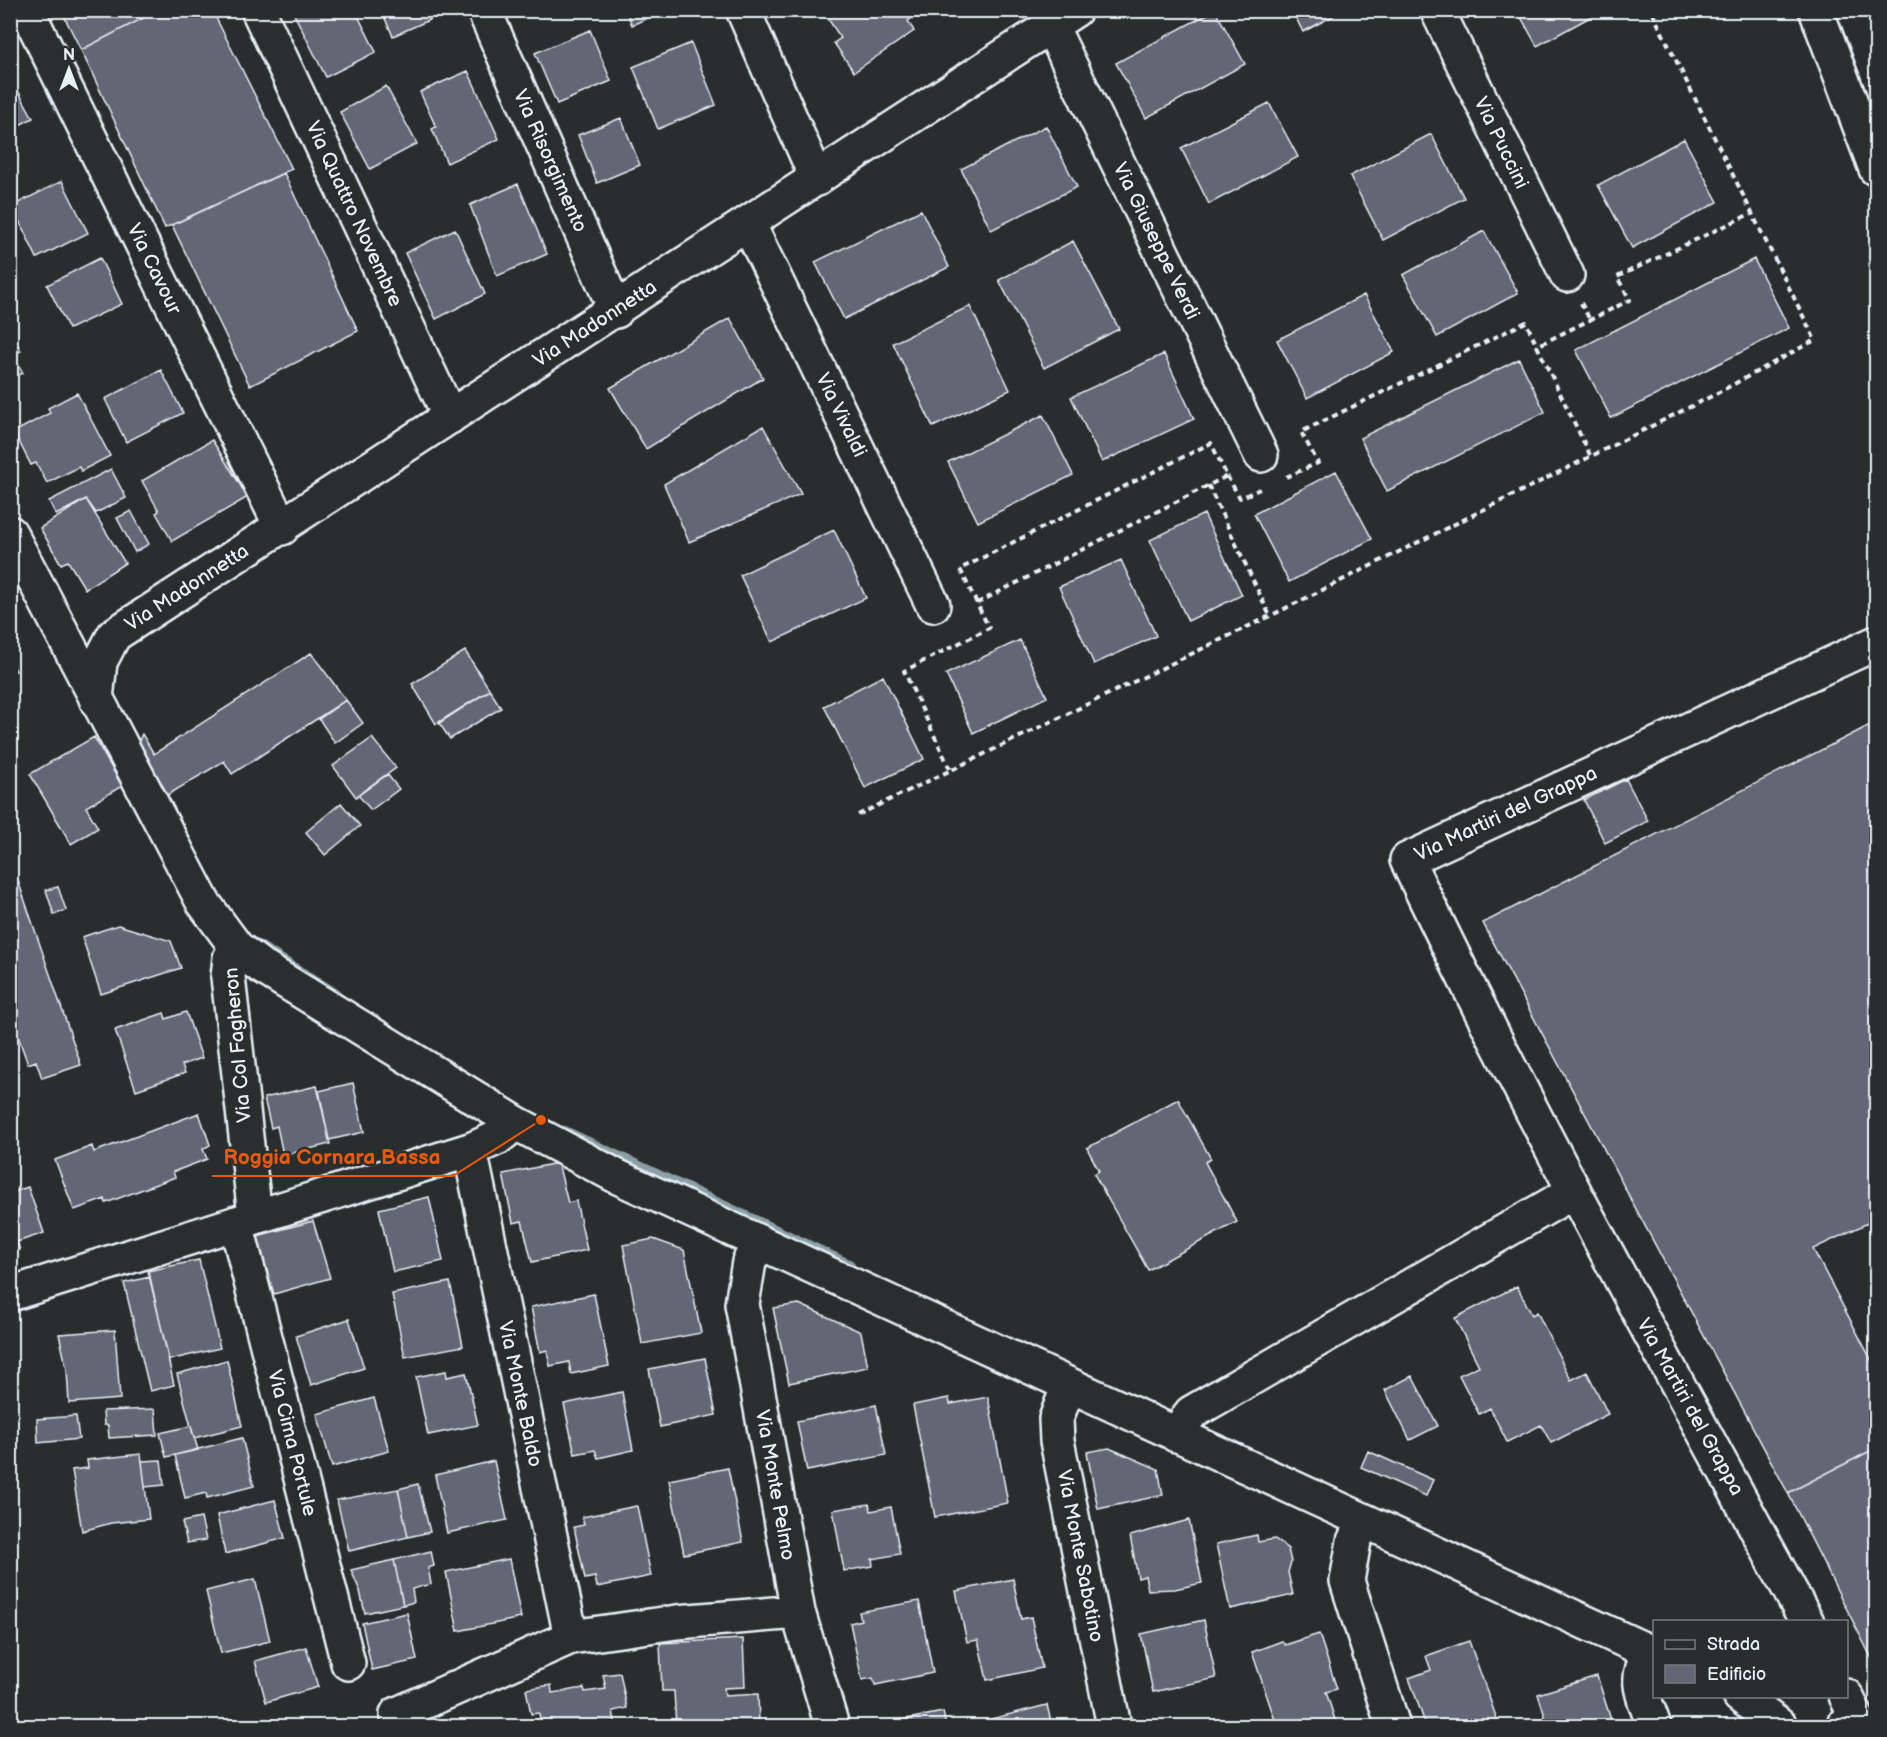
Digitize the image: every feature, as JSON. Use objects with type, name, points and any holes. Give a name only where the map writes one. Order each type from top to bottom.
[{"type":"street","name":"Via Cavour","points":[[27,10],[282,528]]},
{"type":"street","name":"Via Quattro Novembre","points":[[258,10],[450,417]]},
{"type":"street","name":"Via Risorgimento","points":[[484,10],[616,311]]},
{"type":"street","points":[[742,10],[817,179]]},
{"type":"street","name":"Via Puccini","points":[[1437,10],[1567,275]]},
{"type":"street","points":[[1816,10],[1876,169]]},
{"type":"street","name":"Via Madonnetta","points":[[96,699],[100,662],[114,635],[749,225],[1063,18]]},
{"type":"street","name":"Via Giuseppe Verdi","points":[[1063,18],[1263,471]]},
{"type":"street","name":"Via Vivaldi","points":[[749,225],[933,605]]},
{"type":"street","points":[[10,533],[203,902],[237,948],[262,967],[516,1123],[618,1178],[1068,1387],[1652,1653],[1640,1668],[1640,1683],[1654,1726]]},
{"type":"street","name":"Via Madonnetta","points":[[52,610],[77,627],[114,635]]},
{"type":"street","name":"Via Martiri del Grappa","points":[[1806,1620],[1573,1192],[1466,984],[1407,860],[1876,643]]},
{"type":"street","name":"Via Col Fagheron","points":[[237,948],[230,958],[228,977],[246,1220]]},
{"type":"street","points":[[10,1294],[470,1150],[497,1137],[516,1123]]},
{"type":"street","name":"Via Monte Baldo","points":[[470,1150],[571,1637]]},
{"type":"street","points":[[1176,1435],[1191,1413],[1573,1192]]},
{"type":"street","name":"Via Cima Portule","points":[[246,1220],[348,1663]]},
{"type":"street","name":"Via Monte Pelmo","points":[[759,1243],[749,1262],[742,1304],[798,1612],[832,1726]]},
{"type":"street","name":"Via Monte Sabotino","points":[[1068,1387],[1056,1419],[1058,1442],[1114,1726]]},
{"type":"street","points":[[1364,1521],[1354,1541],[1347,1581],[1393,1726]]},
{"type":"street","points":[[397,1714],[571,1637],[677,1622],[798,1612]]},
{"type":"street","points":[[1743,1698],[1780,1726]]},
{"type":"street","points":[[1843,1726],[1857,1718],[1847,1698]]},
{"type":"path","points":[[858,815],[1270,616],[1712,396],[1815,340],[1750,214],[1651,10]]},
{"type":"path","points":[[1537,346],[1630,300],[1617,277],[1750,214]]},
{"type":"path","points":[[1285,478],[1318,463],[1301,432],[1526,322],[1590,456]]},
{"type":"path","points":[[950,770],[904,670],[989,628],[960,568],[1211,443],[1240,498],[1263,471]]},
{"type":"path","points":[[976,603],[1227,476]]},
{"type":"path","points":[[1208,485],[1270,616]]},
{"type":"building","points":[[61,10],[159,10],[81,50]]},
{"type":"building","points":[[159,10],[212,10],[292,169],[165,228],[81,50]]},
{"type":"building","points":[[292,10],[355,10],[376,52],[326,77]]},
{"type":"building","points":[[381,10],[444,10],[445,13],[393,36]]},
{"type":"building","points":[[626,10],[665,10],[632,25]]},
{"type":"building","points":[[827,10],[924,10],[908,21],[914,31],[854,72],[834,43],[841,38],[824,13]]},
{"type":"building","points":[[1215,10],[1245,64],[1146,118],[1116,63]]},
{"type":"building","points":[[1292,10],[1344,10],[1303,32]]},
{"type":"building","points":[[1517,10],[1603,10],[1537,46]]},
{"type":"building","points":[[590,30],[611,81],[557,104],[535,53]]},
{"type":"building","points":[[691,43],[716,105],[658,129],[633,67]]},
{"type":"building","points":[[468,71],[499,139],[447,163],[432,129],[436,127],[420,92]]},
{"type":"building","points":[[10,76],[33,118],[10,130]]},
{"type":"building","points":[[386,86],[417,144],[370,169],[340,112]]},
{"type":"building","points":[[1269,103],[1298,157],[1209,204],[1181,148]]},
{"type":"building","points":[[621,118],[640,165],[597,183],[578,135]]},
{"type":"building","points":[[1046,126],[1077,187],[991,230],[961,169]]},
{"type":"building","points":[[1431,134],[1464,198],[1383,240],[1350,176]]},
{"type":"building","points":[[1684,139],[1718,202],[1632,248],[1598,185]]},
{"type":"building","points":[[284,173],[358,331],[250,386],[172,225]]},
{"type":"building","points":[[62,181],[88,233],[37,258],[12,206]]},
{"type":"building","points":[[518,184],[547,254],[497,276],[470,205]]},
{"type":"building","points":[[921,210],[949,267],[844,319],[815,262]]},
{"type":"building","points":[[455,229],[485,294],[436,319],[405,253]]},
{"type":"building","points":[[1484,231],[1518,293],[1437,337],[1403,275]]},
{"type":"building","points":[[1073,241],[1119,329],[1044,368],[999,280]]},
{"type":"building","points":[[100,258],[122,304],[69,329],[47,285]]},
{"type":"building","points":[[1754,259],[1789,328],[1611,418],[1576,350]]},
{"type":"building","points":[[1364,295],[1394,352],[1307,398],[1277,340]]},
{"type":"building","points":[[970,306],[1010,390],[933,427],[893,343]]},
{"type":"building","points":[[730,318],[763,378],[646,449],[610,388]]},
{"type":"building","points":[[10,330],[21,351],[13,355],[23,373],[10,380]]},
{"type":"building","points":[[1164,354],[1194,419],[1102,462],[1071,397]]},
{"type":"building","points":[[1519,359],[1545,412],[1387,491],[1360,438]]},
{"type":"building","points":[[161,370],[183,413],[126,442],[105,399]]},
{"type":"building","points":[[77,393],[110,456],[81,471],[79,467],[47,483],[36,463],[31,465],[14,432],[50,413],[48,408]]},
{"type":"building","points":[[1043,415],[1073,475],[978,522],[948,462]]},
{"type":"building","points":[[763,426],[801,494],[689,542],[664,484]]},
{"type":"building","points":[[212,440],[248,497],[172,541],[142,481]]},
{"type":"building","points":[[111,469],[126,498],[96,513],[86,499],[56,515],[49,501]]},
{"type":"building","points":[[1336,471],[1372,539],[1289,582],[1254,514]]},
{"type":"building","points":[[86,499],[125,563],[85,589],[68,561],[61,564],[40,528]]},
{"type":"building","points":[[131,511],[149,544],[135,552],[117,518]]},
{"type":"building","points":[[1204,514],[1242,595],[1188,621],[1150,540]]},
{"type":"building","points":[[834,530],[866,598],[772,642],[740,575]]},
{"type":"building","points":[[1121,560],[1156,636],[1094,664],[1059,587]]},
{"type":"building","points":[[10,574],[16,586],[10,588]]},
{"type":"building","points":[[1020,640],[1047,697],[973,733],[946,674]]},
{"type":"building","points":[[465,651],[490,690],[436,724],[412,684]]},
{"type":"building","points":[[311,653],[346,700],[232,774],[224,761],[161,799],[136,747],[142,734],[154,754]]},
{"type":"building","points":[[10,658],[16,671],[10,673]]},
{"type":"building","points":[[883,676],[924,759],[865,788],[824,706]]},
{"type":"building","points":[[490,690],[501,708],[450,739],[439,723]]},
{"type":"building","points":[[346,700],[363,723],[335,743],[319,719]]},
{"type":"building","points":[[1876,722],[1876,1219],[1813,1249],[1876,1369],[1876,1448],[1788,1493],[1483,923]]},
{"type":"building","points":[[94,737],[122,786],[86,807],[98,828],[71,844],[30,774]]},
{"type":"building","points":[[372,738],[396,768],[356,797],[333,766]]},
{"type":"building","points":[[387,774],[399,789],[371,810],[358,795]]},
{"type":"building","points":[[1626,779],[1648,821],[1605,843],[1584,800]]},
{"type":"building","points":[[341,803],[360,826],[325,855],[306,832]]},
{"type":"building","points":[[13,866],[81,1065],[42,1078],[36,1061],[28,1064],[10,1014],[14,1010],[10,1001],[10,867]]},
{"type":"building","points":[[58,887],[66,910],[54,915],[46,890]]},
{"type":"building","points":[[118,925],[171,941],[181,968],[101,994],[82,937]]},
{"type":"building","points":[[186,1012],[202,1058],[182,1065],[185,1073],[136,1090],[115,1030],[164,1013],[166,1019]]},
{"type":"building","points":[[353,1083],[364,1132],[329,1140],[319,1091]]},
{"type":"building","points":[[317,1086],[330,1144],[283,1155],[277,1126],[271,1128],[264,1098]]},
{"type":"building","points":[[1178,1099],[1211,1159],[1205,1162],[1237,1222],[1148,1270],[1094,1174],[1099,1171],[1087,1148]]},
{"type":"building","points":[[199,1113],[210,1145],[203,1149],[207,1159],[173,1172],[175,1177],[106,1203],[105,1199],[74,1210],[55,1160],[92,1146],[94,1152]]},
{"type":"building","points":[[558,1163],[568,1203],[576,1201],[587,1250],[532,1262],[522,1221],[513,1223],[503,1174]]},
{"type":"building","points":[[28,1187],[44,1233],[17,1242],[20,1250],[10,1253],[10,1193]]},
{"type":"building","points":[[429,1197],[443,1261],[393,1272],[379,1209]]},
{"type":"building","points":[[313,1221],[330,1278],[274,1294],[257,1236]]},
{"type":"building","points":[[653,1239],[684,1250],[701,1333],[642,1344],[623,1245]]},
{"type":"building","points":[[199,1260],[220,1348],[169,1360],[148,1271]]},
{"type":"building","points":[[150,1277],[174,1385],[150,1391],[124,1283]]},
{"type":"building","points":[[450,1282],[463,1346],[405,1357],[392,1294]]},
{"type":"building","points":[[1517,1286],[1532,1315],[1537,1312],[1571,1380],[1587,1372],[1608,1414],[1551,1443],[1541,1425],[1507,1442],[1490,1408],[1479,1414],[1459,1375],[1479,1366],[1455,1318]]},
{"type":"building","points":[[594,1294],[609,1366],[571,1374],[569,1362],[550,1366],[547,1350],[540,1352],[531,1307]]},
{"type":"building","points":[[799,1304],[861,1332],[868,1367],[789,1383],[773,1308]]},
{"type":"building","points":[[349,1319],[364,1368],[311,1385],[296,1336]]},
{"type":"building","points":[[115,1330],[120,1399],[69,1403],[67,1370],[59,1334]]},
{"type":"building","points":[[705,1358],[716,1415],[660,1427],[649,1369]]},
{"type":"building","points":[[227,1360],[242,1426],[194,1438],[177,1374]]},
{"type":"building","points":[[446,1371],[447,1377],[466,1373],[478,1425],[428,1435],[416,1377]]},
{"type":"building","points":[[1412,1376],[1438,1426],[1410,1440],[1385,1390]]},
{"type":"building","points":[[622,1392],[633,1450],[598,1458],[595,1450],[575,1454],[564,1404]]},
{"type":"building","points":[[988,1397],[1008,1503],[935,1517],[913,1405],[949,1398],[950,1404]]},
{"type":"building","points":[[374,1398],[389,1451],[332,1467],[317,1414]]},
{"type":"building","points":[[876,1405],[886,1455],[807,1471],[797,1421]]},
{"type":"building","points":[[155,1409],[157,1435],[109,1438],[108,1425],[104,1425],[103,1411]]},
{"type":"building","points":[[76,1416],[79,1439],[38,1443],[37,1419]]},
{"type":"building","points":[[191,1426],[198,1450],[166,1457],[160,1433]]},
{"type":"building","points":[[242,1438],[254,1486],[207,1498],[206,1493],[185,1498],[175,1455]]},
{"type":"building","points":[[1109,1448],[1158,1469],[1163,1495],[1098,1509],[1087,1452]]},
{"type":"building","points":[[1876,1448],[1876,1667],[1788,1493]]},
{"type":"building","points":[[1368,1451],[1433,1480],[1426,1496],[1361,1467]]},
{"type":"building","points":[[141,1454],[149,1519],[111,1523],[82,1531],[72,1470],[88,1468],[87,1460]]},
{"type":"building","points":[[161,1460],[164,1485],[145,1487],[142,1461]]},
{"type":"building","points":[[494,1461],[507,1520],[447,1533],[435,1475]]},
{"type":"building","points":[[728,1468],[743,1542],[684,1554],[669,1480]]},
{"type":"building","points":[[418,1484],[430,1532],[408,1537],[398,1489]]},
{"type":"building","points":[[398,1489],[408,1537],[349,1551],[337,1500]]},
{"type":"building","points":[[275,1500],[285,1538],[225,1554],[217,1515]]},
{"type":"building","points":[[869,1504],[871,1511],[891,1507],[900,1554],[872,1559],[873,1566],[844,1571],[833,1510]]},
{"type":"building","points":[[637,1506],[651,1576],[597,1587],[595,1577],[585,1579],[574,1527],[584,1525],[582,1517]]},
{"type":"building","points":[[201,1518],[206,1540],[187,1543],[182,1522]]},
{"type":"building","points":[[1189,1520],[1202,1583],[1175,1589],[1148,1590],[1145,1576],[1138,1578],[1130,1536]]},
{"type":"building","points":[[1257,1535],[1258,1542],[1275,1539],[1288,1549],[1291,1562],[1288,1572],[1293,1595],[1230,1609],[1216,1544]]},
{"type":"building","points":[[431,1551],[434,1566],[428,1568],[431,1584],[412,1589],[414,1602],[403,1605],[394,1560]]},
{"type":"building","points":[[509,1559],[521,1618],[458,1631],[446,1572]]},
{"type":"building","points":[[394,1560],[403,1605],[365,1613],[360,1591],[351,1570]]},
{"type":"building","points":[[255,1579],[270,1641],[221,1653],[206,1591]]},
{"type":"building","points":[[1013,1579],[1021,1619],[1031,1617],[1042,1668],[987,1680],[978,1640],[967,1642],[956,1591]]},
{"type":"building","points":[[919,1601],[933,1673],[875,1685],[873,1678],[862,1680],[850,1623],[861,1620],[859,1612]]},
{"type":"building","points":[[407,1613],[417,1660],[372,1670],[362,1623]]},
{"type":"building","points":[[1204,1620],[1216,1678],[1153,1692],[1141,1634]]},
{"type":"building","points":[[1319,1634],[1337,1689],[1326,1692],[1337,1726],[1277,1726],[1252,1652],[1282,1641],[1285,1645]]},
{"type":"building","points":[[743,1639],[745,1687],[724,1688],[725,1696],[758,1694],[759,1726],[676,1726],[674,1691],[662,1691],[660,1643]]},
{"type":"building","points":[[1469,1641],[1498,1722],[1486,1726],[1426,1726],[1409,1678],[1431,1670],[1426,1656]]},
{"type":"building","points":[[306,1647],[318,1687],[266,1702],[255,1661]]},
{"type":"building","points":[[620,1673],[627,1708],[613,1711],[616,1726],[541,1726],[539,1713],[531,1714],[526,1689],[551,1685],[552,1693],[584,1688],[585,1692],[606,1689],[603,1675]]},
{"type":"building","points":[[1597,1676],[1613,1726],[1548,1726],[1538,1694]]},
{"type":"building","points":[[1047,1705],[1052,1726],[984,1726],[983,1721]]},
{"type":"building","points":[[943,1712],[946,1726],[872,1726]]},
{"type":"building","points":[[1229,1718],[1231,1726],[1183,1726]]},
{"type":"waterway","points":[[259,945],[336,993]]},
{"type":"waterway","points":[[564,1130],[850,1264]]},
{"type":"place","name":"Roggia Cornara Bassa","points":[[541,1120]]}]
